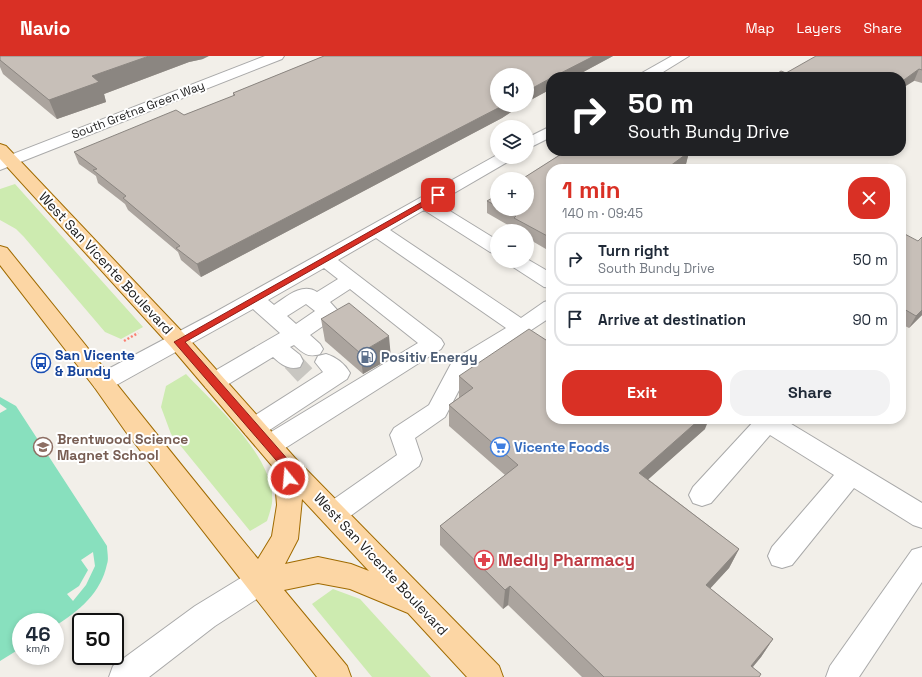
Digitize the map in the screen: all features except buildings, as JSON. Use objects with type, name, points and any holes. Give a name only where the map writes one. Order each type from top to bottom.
[{"type":"main road","name":"West San Vicente Boulevard","points":[[4,158],[179,342],[278,455],[417,604],[488,677]]},
{"type":"main road","points":[[0,252],[103,382],[134,425],[336,677]]},
{"type":"main road","points":[[259,582],[285,539],[290,505],[278,455]]},
{"type":"main road","points":[[259,582],[318,570],[351,577],[417,604]]},
{"type":"street","name":"South Gretna Green Way","points":[[4,158],[277,56]]},
{"type":"street","points":[[654,72],[682,56]]},
{"type":"street","points":[[534,140],[546,134]]},
{"type":"street","points":[[103,382],[179,342],[493,164]]},
{"type":"street","points":[[424,203],[490,244]]},
{"type":"street","points":[[377,230],[520,328]]},
{"type":"street","points":[[325,259],[461,366]]},
{"type":"street","points":[[528,268],[546,279]]},
{"type":"street","points":[[316,301],[351,280]]},
{"type":"street","points":[[214,382],[296,334],[329,312],[306,294],[273,315]]},
{"type":"street","points":[[254,299],[339,373],[304,374],[254,428]]},
{"type":"street","points":[[333,514],[410,459],[402,435],[437,410],[461,366],[546,310]]},
{"type":"street","points":[[278,455],[433,344]]},
{"type":"street","points":[[275,346],[304,374]]},
{"type":"street","points":[[702,495],[763,424]]},
{"type":"street","points":[[772,424],[922,517]]},
{"type":"street","points":[[782,556],[851,473]]},
{"type":"street","points":[[841,677],[922,559]]},
{"type":"street","points":[[124,677],[204,616],[259,582]]},
{"type":"path","points":[[124,341],[141,332]]},
{"type":"green space","points":[[15,184],[143,327],[121,339],[105,332],[24,237],[16,229],[0,220],[0,189]]},
{"type":"green space","points":[[186,374],[227,416],[241,433],[265,468],[271,486],[271,508],[267,521],[250,531],[171,434],[161,407],[166,386]]},
{"type":"green space","points":[[0,397],[16,406],[107,546],[108,562],[100,584],[88,600],[64,620],[64,613],[12,613],[12,654],[0,661],[0,413],[7,409],[0,404]],"holes":[[[93,552],[95,566],[86,585],[73,601],[67,594],[79,586],[88,570],[81,560]]]},
{"type":"green space","points":[[333,589],[360,599],[431,677],[372,677],[312,604]]},
{"type":"tunnel","points":[[292,361],[305,375]]},
{"type":"place","name":"Positiv Energy","points":[[367,357]]},
{"type":"place","name":"San Vicente & Bundy","points":[[41,363]]},
{"type":"place","name":"Brentwood Science Magnet School","points":[[43,447]]},
{"type":"place","name":"Vicente Foods","points":[[500,447]]},
{"type":"place","name":"Medly Pharmacy","points":[[484,560]]},
{"type":"route","points":[[288,478],[286,465],[179,342],[438,195]]}]
